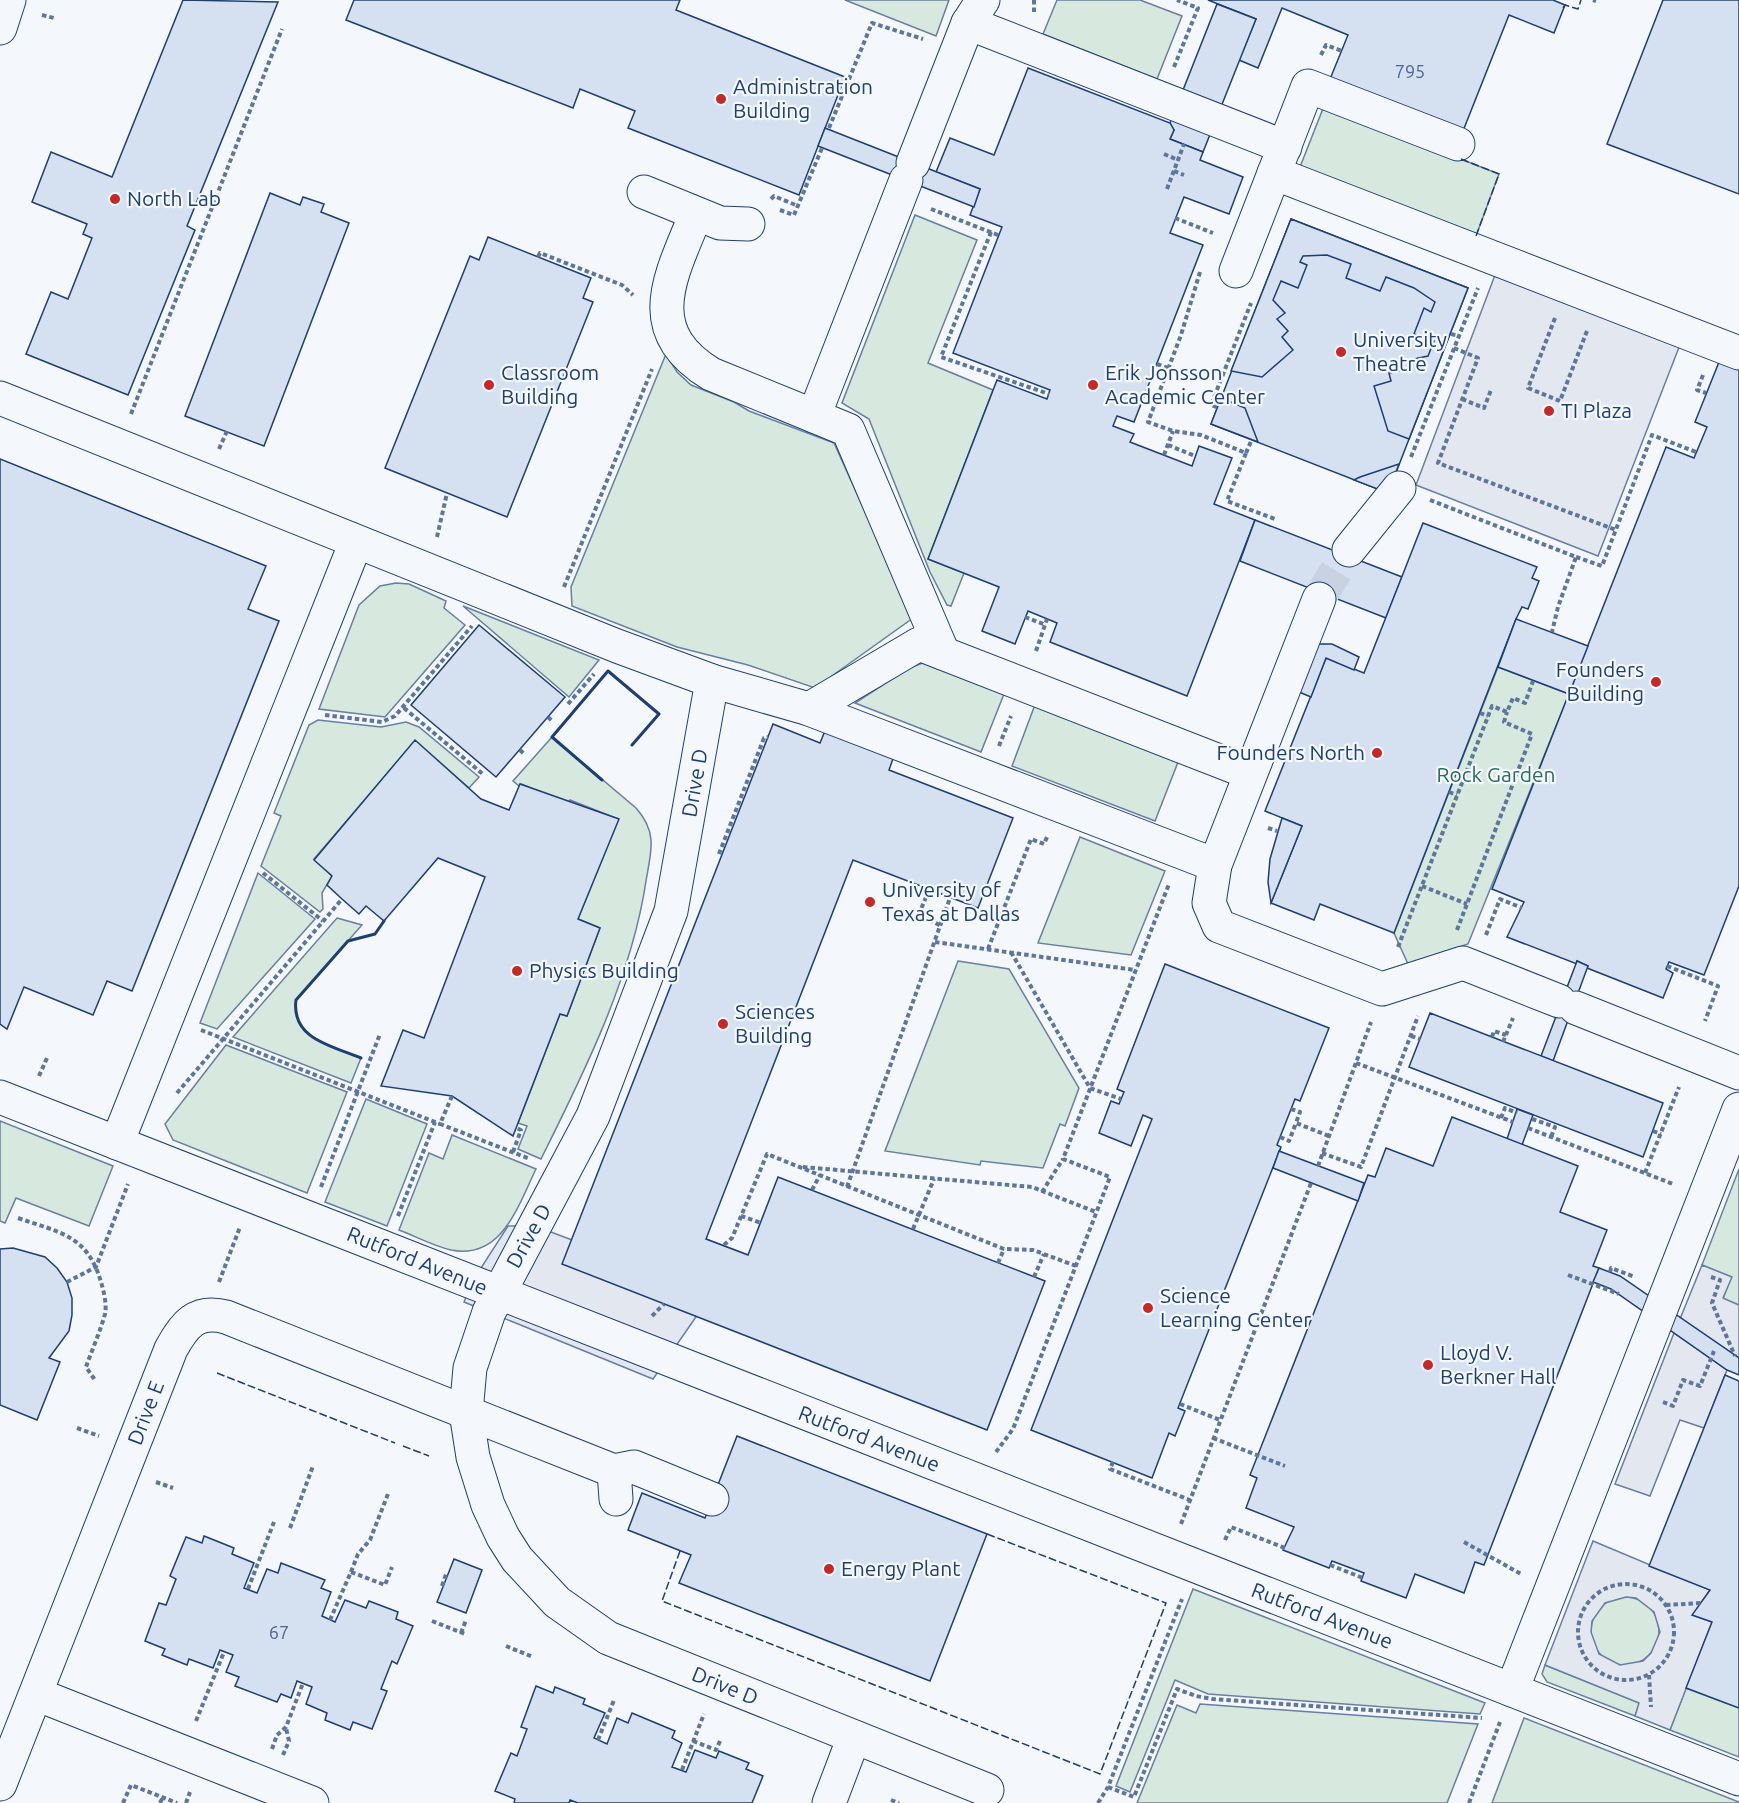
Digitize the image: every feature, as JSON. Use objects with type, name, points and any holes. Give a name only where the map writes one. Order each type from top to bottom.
[{"type":"street","points":[[0,28],[9,0]]},
{"type":"street","points":[[813,416],[955,54],[975,11],[1196,113],[1280,160],[1490,257],[1739,353]]},
{"type":"street","points":[[1245,282],[1280,160],[1308,86],[1458,144]]},
{"type":"street","points":[[644,192],[720,224],[748,224]]},
{"type":"street","points":[[696,214],[671,276],[665,302],[668,330],[678,347],[697,365],[711,374],[848,430],[943,653]]},
{"type":"street","points":[[0,398],[356,542],[712,681],[809,710],[1215,865]]},
{"type":"street","points":[[1349,550],[1398,488]]},
{"type":"street","points":[[117,1143],[356,542]]},
{"type":"street","points":[[1319,599],[1215,865],[1209,903],[1219,926],[1382,989],[1463,963],[1739,1073]]},
{"type":"street","points":[[809,710],[919,644],[1250,773]]},
{"type":"street","name":"Drive D","points":[[712,681],[671,911],[593,1116],[498,1293],[475,1346],[470,1368],[466,1412],[473,1457],[488,1505],[517,1559],[557,1602],[608,1638],[987,1790]]},
{"type":"street","name":"Rutford Avenue","points":[[0,1097],[1181,1562],[1506,1705],[1739,1779]]},
{"type":"street","points":[[1506,1705],[1739,1109]]},
{"type":"street","name":"Drive E","points":[[0,1784],[171,1349],[182,1329],[196,1318],[210,1313],[226,1317],[466,1412],[615,1485],[634,1467],[712,1499]]},
{"type":"street","points":[[36,1694],[312,1803]]},
{"type":"street","points":[[829,1803],[854,1737]]},
{"type":"path","points":[[1162,99],[1197,8],[1177,0]]},
{"type":"path","points":[[42,15],[54,18]]},
{"type":"path","points":[[829,128],[872,23],[926,39],[955,54]]},
{"type":"path","points":[[118,446],[282,29]]},
{"type":"path","points":[[1167,189],[1196,113]]},
{"type":"path","points":[[794,215],[822,148]]},
{"type":"path","points":[[1164,154],[1178,160]]},
{"type":"path","points":[[1174,171],[1184,175]]},
{"type":"path","points":[[906,180],[998,235]]},
{"type":"path","points":[[199,196],[214,202]]},
{"type":"path","points":[[774,196],[798,206]]},
{"type":"path","points":[[991,232],[941,357],[1048,394]]},
{"type":"path","points":[[538,257],[540,253],[622,285],[668,330],[551,618]]},
{"type":"path","points":[[1490,257],[1398,488],[1602,566],[1652,435],[1696,452]]},
{"type":"path","points":[[1198,275],[1181,335],[1148,422],[1173,431],[1201,435],[1246,453]]},
{"type":"path","points":[[1217,407],[1211,405],[1245,282]]},
{"type":"path","points":[[1568,286],[1528,388],[1560,401],[1599,299]]},
{"type":"path","points":[[1451,334],[1459,336]]},
{"type":"path","points":[[1454,348],[1478,358],[1438,463],[1616,530]]},
{"type":"path","points":[[1156,364],[1168,368]]},
{"type":"path","points":[[1462,399],[1484,408],[1491,390]]},
{"type":"path","points":[[1164,455],[1173,431]]},
{"type":"path","points":[[1252,439],[1227,501],[1275,519]]},
{"type":"path","points":[[1168,445],[1195,456]]},
{"type":"path","points":[[427,569],[441,525],[447,493]]},
{"type":"path","points":[[1552,632],[1558,607],[1576,556]]},
{"type":"path","points":[[1025,617],[1046,625]]},
{"type":"path","points":[[289,712],[382,722],[395,716],[431,678],[473,624]]},
{"type":"path","points":[[568,704],[590,678]]},
{"type":"path","points":[[1463,963],[1456,931],[1532,734],[1503,722],[1513,698],[1525,702],[1533,681]]},
{"type":"path","points":[[1318,1166],[1382,989],[1492,706],[1507,712]]},
{"type":"path","points":[[404,708],[484,775]]},
{"type":"path","points":[[1480,713],[1488,716]]},
{"type":"path","points":[[548,717],[553,722]]},
{"type":"path","points":[[720,854],[764,738],[768,737]]},
{"type":"path","points":[[520,750],[525,755]]},
{"type":"path","points":[[1449,792],[1457,795]]},
{"type":"path","points":[[988,949],[1031,839],[1044,844],[1060,806]]},
{"type":"path","points":[[234,849],[323,921]]},
{"type":"path","points":[[1042,1192],[1063,1159],[1182,852]]},
{"type":"path","points":[[1422,886],[1467,904]]},
{"type":"path","points":[[929,890],[919,914],[941,926]]},
{"type":"path","points":[[847,1186],[950,898]]},
{"type":"path","points":[[174,1096],[342,899]]},
{"type":"path","points":[[1485,938],[1500,899],[1522,908]]},
{"type":"path","points":[[934,942],[1135,970]]},
{"type":"path","points":[[1011,952],[1090,1088],[1122,1099]]},
{"type":"path","points":[[1667,966],[1718,986]]},
{"type":"path","points":[[1322,1153],[1361,1167],[1420,1012]]},
{"type":"path","points":[[168,1016],[564,1173]]},
{"type":"path","points":[[1492,1037],[1494,1031],[1506,1035]]},
{"type":"path","points":[[309,1218],[380,1034]]},
{"type":"path","points":[[1411,1036],[1420,1039]]},
{"type":"path","points":[[1356,1063],[1513,1122]]},
{"type":"path","points":[[386,1248],[438,1123],[452,1096]]},
{"type":"path","points":[[1501,1118],[1505,1108],[1517,1113]]},
{"type":"path","points":[[1280,1137],[1289,1141],[1300,1112],[1291,1109]]},
{"type":"path","points":[[1645,1173],[1669,1112]]},
{"type":"path","points":[[1532,1119],[1555,1127],[1551,1137]]},
{"type":"path","points":[[1296,1123],[1329,1136]]},
{"type":"path","points":[[513,1152],[521,1130],[516,1128]]},
{"type":"path","points":[[1528,1128],[1705,1197]]},
{"type":"path","points":[[1653,1131],[1661,1134]]},
{"type":"path","points":[[724,1245],[732,1238],[767,1154],[1004,1249],[1034,1250],[1076,1266]]},
{"type":"path","points":[[983,1483],[997,1449],[1012,1429],[1110,1177],[1063,1159]]},
{"type":"path","points":[[799,1167],[1032,1187],[1096,1212]]},
{"type":"path","points":[[812,1190],[819,1175]]},
{"type":"path","points":[[913,1229],[934,1179]]},
{"type":"path","points":[[1098,1803],[1108,1786],[1181,1562],[1190,1500],[1311,1183]]},
{"type":"path","points":[[67,1282],[96,1267],[118,1210]]},
{"type":"path","points":[[741,1216],[761,1223]]},
{"type":"path","points":[[18,1218],[58,1232],[83,1246],[96,1267],[103,1290],[106,1312],[86,1367],[95,1380]]},
{"type":"path","points":[[998,1263],[1004,1249]]},
{"type":"path","points":[[1034,1277],[1044,1254]]},
{"type":"path","points":[[1678,1264],[1720,1280],[1712,1304],[1735,1356],[1739,1349]]},
{"type":"path","points":[[1610,1272],[1611,1268],[1641,1280]]},
{"type":"path","points":[[1569,1275],[1619,1294]]},
{"type":"path","points":[[1629,1388],[1673,1406],[1683,1380],[1700,1386],[1714,1351]]},
{"type":"path","points":[[1180,1404],[1220,1420]]},
{"type":"path","points":[[77,1428],[105,1438]]},
{"type":"path","points":[[1213,1438],[1286,1466]]},
{"type":"path","points":[[1113,1462],[1110,1469],[1190,1500]]},
{"type":"path","points":[[290,1528],[314,1466]]},
{"type":"path","points":[[330,1620],[358,1554],[370,1540],[388,1494]]},
{"type":"path","points":[[248,1589],[274,1522]]},
{"type":"path","points":[[1231,1527],[1285,1548]]},
{"type":"path","points":[[1464,1542],[1500,1564],[1552,1588]]},
{"type":"path","points":[[1330,1565],[1362,1578]]},
{"type":"path","points":[[351,1572],[385,1585],[392,1567]]},
{"type":"path","points":[[442,1586],[446,1574]]},
{"type":"path","points":[[1613,1585],[1643,1586],[1656,1594],[1666,1605],[1673,1618],[1674,1633],[1671,1650],[1662,1665],[1649,1675],[1633,1680],[1616,1680],[1600,1673],[1588,1662],[1580,1647],[1577,1631],[1580,1614],[1588,1601],[1599,1591],[1613,1585]]},
{"type":"path","points":[[1666,1605],[1701,1603]]},
{"type":"path","points":[[432,1621],[463,1634],[466,1620]]},
{"type":"path","points":[[506,1647],[533,1657]]},
{"type":"path","points":[[206,1695],[224,1652]]},
{"type":"path","points":[[277,1736],[286,1727],[303,1683]]},
{"type":"path","points":[[1108,1786],[1134,1797],[1177,1689],[1213,1699],[1506,1705],[1469,1803]]},
{"type":"path","points":[[598,1740],[614,1700]]},
{"type":"path","points":[[286,1727],[289,1740]]},
{"type":"path","points":[[682,1770],[696,1732]]},
{"type":"path","points":[[693,1742],[716,1750],[720,1741]]},
{"type":"path","points":[[123,1803],[131,1785],[177,1803]]},
{"type":"path","points":[[160,1803],[163,1797]]},
{"type":"path","points":[[891,1800],[899,1803]]},
{"type":"green space","points":[[845,0],[949,0],[936,36]]},
{"type":"green space","points":[[1057,0],[1140,0],[1182,16],[1157,79],[1043,34]]},
{"type":"green space","points":[[1324,106],[1499,174],[1476,236],[1300,167]]},
{"type":"green space","points":[[915,215],[977,240],[928,363],[993,390],[928,559],[964,573],[951,606],[947,605],[930,572],[869,419],[842,403]]},
{"type":"green space","points":[[666,354],[677,372],[691,385],[734,402],[749,411],[834,443],[913,618],[815,688],[748,665],[677,647],[572,606],[571,587]]},
{"type":"green space","points":[[396,583],[409,584],[446,601],[444,608],[465,625],[385,717],[319,709],[359,605],[380,586]]},
{"type":"green space","points":[[463,606],[599,660],[569,697]]},
{"type":"green space","points":[[931,660],[1006,689],[981,752],[855,703],[909,668]]},
{"type":"green space","name":"Rock Garden","points":[[1498,667],[1569,694],[1468,944],[1408,964],[1394,933]]},
{"type":"green space","points":[[1036,702],[1180,757],[1155,821],[1012,766]]},
{"type":"green space","points":[[318,720],[381,727],[406,722],[419,727],[479,777],[469,788],[415,741],[314,859],[332,876],[322,893],[323,909],[320,912],[261,866],[281,816],[274,813],[309,725]]},
{"type":"green space","points":[[552,737],[636,808],[648,827],[651,845],[639,917],[618,988],[574,1093],[541,1159],[518,1149],[527,1126],[518,1123],[560,1014],[567,1016],[600,928],[578,919],[618,819],[570,800],[568,803],[521,784],[519,786],[513,781]]},
{"type":"green space","points":[[1080,837],[1165,871],[1131,955],[1038,943]]},
{"type":"green space","points":[[258,873],[315,919],[217,1029],[200,1023]]},
{"type":"green space","points":[[337,918],[362,925],[296,1000],[296,1013],[300,1024],[315,1039],[361,1058],[351,1083],[233,1037]]},
{"type":"green space","points":[[958,961],[1009,969],[1079,1088],[1065,1126],[1060,1124],[1043,1168],[981,1161],[980,1165],[885,1151]]},
{"type":"green space","points":[[226,1045],[347,1092],[307,1193],[173,1140],[165,1124]]},
{"type":"green space","points":[[366,1099],[427,1124],[387,1226],[325,1202]]},
{"type":"green space","points":[[0,1121],[113,1166],[89,1226],[16,1198],[5,1223],[0,1221]]},
{"type":"green space","points":[[452,1135],[536,1169],[515,1214],[506,1227],[496,1239],[483,1247],[469,1251],[444,1248],[399,1230],[429,1153],[443,1159]]},
{"type":"green space","points":[[1739,1169],[1739,1305],[1723,1299],[1731,1277],[1702,1265]]},
{"type":"green space","points":[[1193,1589],[1485,1703],[1480,1714],[1208,1694],[1175,1680],[1130,1792],[1116,1786]]},
{"type":"green space","points":[[1632,1597],[1644,1603],[1653,1612],[1659,1624],[1657,1644],[1649,1655],[1632,1665],[1618,1665],[1601,1655],[1593,1644],[1591,1624],[1601,1607],[1612,1599]]},
{"type":"green space","points":[[1545,1665],[1640,1703],[1635,1716],[1547,1682],[1542,1674]]},
{"type":"green space","points":[[1686,1688],[1739,1708],[1739,1757],[1670,1730]]},
{"type":"green space","points":[[1200,1704],[1478,1724],[1447,1803],[1137,1803],[1177,1705],[1196,1713]]},
{"type":"green space","points":[[1524,1718],[1739,1802],[1739,1803],[1492,1803]]},
{"type":"shaded area","name":"TI Plaza","points":[[1498,267],[1683,337],[1598,556],[1416,485]]},
{"type":"shaded area","points":[[508,1226],[535,1226],[572,1240],[706,1239],[748,1255],[727,1272],[653,1379],[464,1302],[472,1282]]},
{"type":"shaded area","points":[[1702,1265],[1732,1277],[1723,1298],[1739,1305],[1739,1358],[1680,1319]]},
{"type":"shaded area","points":[[1674,1333],[1727,1370],[1704,1428],[1680,1420],[1650,1496],[1615,1484]]},
{"type":"shaded area","points":[[1593,1541],[1710,1590],[1693,1615],[1712,1622],[1670,1730],[1635,1716],[1639,1703],[1545,1665]],"holes":[[[1626,1597],[1636,1598],[1654,1612],[1660,1632],[1651,1653],[1643,1661],[1620,1665],[1599,1654],[1591,1632],[1592,1621],[1605,1603]]]},
{"type":"building","name":"North Lab","points":[[183,0],[278,2],[187,226],[195,230],[128,395],[26,354],[51,292],[68,299],[92,238],[83,234],[87,224],[32,202],[51,152],[112,177]]},
{"type":"building","name":"Administration Building","points":[[354,0],[680,0],[676,10],[845,77],[799,195],[628,128],[635,111],[580,89],[573,108],[346,20]]},
{"type":"building","points":[[1208,0],[1553,0],[1565,5],[1554,33],[1509,15],[1461,136],[1328,84],[1348,35],[1282,8],[1258,68],[1239,60],[1256,19]]},
{"type":"building","points":[[1663,0],[1739,0],[1739,194],[1607,144]]},
{"type":"building","points":[[1217,4],[1256,19],[1203,152],[1170,139],[1174,130],[1170,123]]},
{"type":"building","name":"Erik Jonsson Academic Center","points":[[1028,68],[1170,123],[1174,130],[1170,139],[1203,152],[1200,160],[1243,177],[1229,214],[1184,197],[1170,233],[1203,245],[1134,422],[1117,416],[1113,426],[1134,434],[1130,442],[1192,466],[1199,446],[1232,458],[1214,504],[1255,520],[1187,696],[1050,642],[1057,623],[1028,611],[1015,644],[982,631],[999,587],[928,559],[997,380],[1047,399],[1050,390],[953,353],[1002,227],[970,215],[980,189],[936,172],[950,138],[994,155]]},
{"type":"building","points":[[825,128],[980,189],[974,207],[818,146]]},
{"type":"building","points":[[270,193],[300,205],[303,197],[324,204],[321,212],[349,223],[264,446],[185,416]]},
{"type":"building","name":"University Theatre","points":[[1291,219],[1468,288],[1388,493],[1211,424]]},
{"type":"building","points":[[1291,219],[1468,288],[1409,439],[1388,431],[1374,386],[1391,381],[1389,373],[1411,369],[1409,360],[1428,356],[1434,341],[1414,334],[1424,308],[1431,312],[1435,302],[1414,288],[1386,277],[1380,291],[1346,278],[1351,264],[1327,255],[1303,256],[1300,262],[1307,265],[1298,288],[1281,281],[1273,300],[1285,313],[1277,319],[1288,331],[1282,337],[1293,350],[1262,377],[1231,371]]},
{"type":"building","name":"Classroom Building","points":[[488,237],[591,278],[583,298],[593,302],[507,517],[385,468],[470,256],[479,260]]},
{"type":"building","name":"Founders Building","points":[[1719,362],[1739,369],[1739,886],[1704,975],[1669,962],[1666,969],[1673,973],[1663,998],[1587,968],[1588,966],[1577,961],[1577,964],[1507,937],[1524,902],[1492,889],[1666,447],[1694,458],[1707,427],[1695,422]]},
{"type":"building","points":[[1221,398],[1245,408],[1258,442],[1211,424]]},
{"type":"building","points":[[0,459],[266,566],[248,609],[279,621],[132,991],[107,981],[93,1015],[24,987],[7,1029],[0,1024]]},
{"type":"building","points":[[1399,464],[1388,493],[1354,480],[1360,477]]},
{"type":"building","points":[[1255,520],[1402,577],[1386,618],[1240,561]]},
{"type":"building","name":"Founders North","points":[[1423,523],[1537,567],[1532,578],[1539,581],[1528,609],[1522,607],[1516,619],[1394,933],[1320,904],[1314,920],[1271,903],[1302,826],[1265,811],[1326,658],[1364,673]]},
{"type":"building","points":[[1516,619],[1588,646],[1569,694],[1498,667]]},
{"type":"building","points":[[479,625],[565,697],[496,777],[411,705]]},
{"type":"building","points":[[1317,644],[1332,644],[1359,657],[1354,670],[1326,658],[1311,697],[1299,692]]},
{"type":"building","name":"Sciences Building","points":[[773,724],[820,743],[827,726],[895,753],[889,770],[1013,818],[978,908],[853,860],[706,1239],[748,1255],[778,1177],[1045,1281],[987,1430],[562,1264]]},
{"type":"building","name":"Physics Building","points":[[415,740],[481,799],[509,810],[520,784],[619,819],[578,919],[600,928],[567,1016],[560,1014],[513,1136],[452,1096],[381,1086],[403,1030],[424,1038],[485,877],[438,858],[384,921],[366,906],[359,914],[327,885],[332,876],[314,860]]},
{"type":"building","points":[[1282,818],[1302,826],[1271,903],[1268,882],[1270,859]]},
{"type":"building","points":[[1577,961],[1588,966],[1553,1061],[1541,1056]]},
{"type":"building","name":"Science Learning Center","points":[[1165,964],[1329,1028],[1300,1101],[1295,1099],[1277,1145],[1281,1147],[1178,1408],[1185,1411],[1175,1436],[1169,1433],[1152,1478],[1031,1430],[1152,1119],[1143,1115],[1131,1146],[1099,1133],[1111,1101],[1119,1104],[1124,1092],[1117,1089]]},
{"type":"building","points":[[1430,1013],[1663,1103],[1643,1157],[1409,1067]]},
{"type":"building","points":[[1517,1109],[1533,1115],[1522,1145],[1507,1139]]},
{"type":"building","name":"Lloyd V. Berkner Hall","points":[[1452,1117],[1578,1166],[1560,1212],[1607,1230],[1593,1266],[1599,1268],[1484,1565],[1475,1562],[1464,1593],[1415,1574],[1406,1598],[1361,1581],[1364,1573],[1332,1561],[1329,1568],[1283,1550],[1294,1527],[1246,1508],[1257,1478],[1250,1475],[1368,1175],[1375,1177],[1386,1148],[1433,1166]]},
{"type":"building","points":[[1279,1151],[1364,1183],[1358,1201],[1273,1168]]},
{"type":"building","points":[[13,1248],[45,1257],[67,1282],[72,1298],[69,1331],[49,1358],[60,1362],[37,1420],[0,1405],[0,1249]]},
{"type":"building","points":[[1599,1268],[1620,1276],[1739,1358],[1739,1375],[1727,1370],[1611,1289],[1593,1282]]},
{"type":"building","points":[[1725,1375],[1739,1381],[1739,1708],[1686,1688],[1712,1622],[1692,1615],[1710,1590],[1649,1566]]},
{"type":"building","name":"Energy Plant","points":[[737,1436],[987,1534],[930,1681],[679,1583],[691,1555],[628,1530],[642,1493],[705,1518]]},
{"type":"building","points":[[204,1536],[234,1548],[232,1554],[254,1563],[244,1588],[257,1593],[267,1569],[278,1573],[281,1563],[325,1580],[321,1588],[331,1592],[322,1616],[335,1622],[345,1600],[366,1608],[369,1601],[398,1612],[396,1619],[413,1626],[397,1664],[392,1661],[381,1689],[387,1691],[372,1729],[353,1722],[350,1730],[325,1720],[327,1713],[306,1704],[312,1687],[297,1681],[291,1698],[281,1694],[277,1702],[235,1686],[239,1677],[226,1672],[233,1655],[220,1650],[213,1668],[189,1659],[187,1665],[162,1655],[165,1649],[145,1641],[159,1603],[166,1605],[176,1579],[170,1576],[186,1537],[202,1543]]},
{"type":"building","points":[[454,1559],[482,1570],[466,1613],[437,1602]]},
{"type":"building","points":[[536,1686],[553,1693],[555,1687],[585,1699],[583,1704],[605,1713],[594,1738],[607,1744],[617,1718],[628,1723],[632,1713],[675,1731],[672,1738],[682,1743],[672,1767],[686,1772],[695,1750],[716,1758],[719,1751],[749,1763],[746,1769],[763,1776],[752,1803],[578,1803],[570,1800],[569,1803],[514,1803],[515,1799],[495,1791],[511,1753],[517,1756],[527,1729],[521,1727]]},
{"type":"tunnel","points":[[1319,599],[1349,550]]},
{"type":"fence","points":[[1563,8],[1565,5],[1578,9],[1581,0]]},
{"type":"fence","points":[[1461,159],[1499,174],[1476,236]]},
{"type":"fence","points":[[217,1373],[395,1443]]},
{"type":"fence","points":[[403,1446],[429,1456]]},
{"type":"fence","points":[[680,1551],[662,1601],[1100,1774],[1166,1603],[987,1534]]},
{"type":"wall","points":[[602,780],[552,737],[608,671],[659,714],[632,745]]},
{"type":"wall","points":[[361,1058],[326,1045],[307,1032],[300,1024],[296,1013],[296,1000],[348,941],[375,934],[384,921]]},
{"type":"place","name":"Administration Building","points":[[721,99]]},
{"type":"place","name":"North Lab","points":[[115,199]]},
{"type":"place","name":"University Theatre","points":[[1341,352]]},
{"type":"place","name":"Classroom Building","points":[[489,385]]},
{"type":"place","name":"Erik Jonsson Academic Center","points":[[1093,385]]},
{"type":"place","name":"TI Plaza","points":[[1549,411]]},
{"type":"place","name":"Founders Building","points":[[1656,682]]},
{"type":"place","name":"Founders North","points":[[1377,753]]},
{"type":"place","name":"University of Texas at Dallas","points":[[870,902]]},
{"type":"place","name":"Physics Building","points":[[517,971]]},
{"type":"place","name":"Sciences Building","points":[[723,1024]]},
{"type":"place","name":"Science Learning Center","points":[[1148,1308]]},
{"type":"place","name":"Lloyd V. Berkner Hall","points":[[1428,1365]]},
{"type":"place","name":"Energy Plant","points":[[829,1569]]}]
